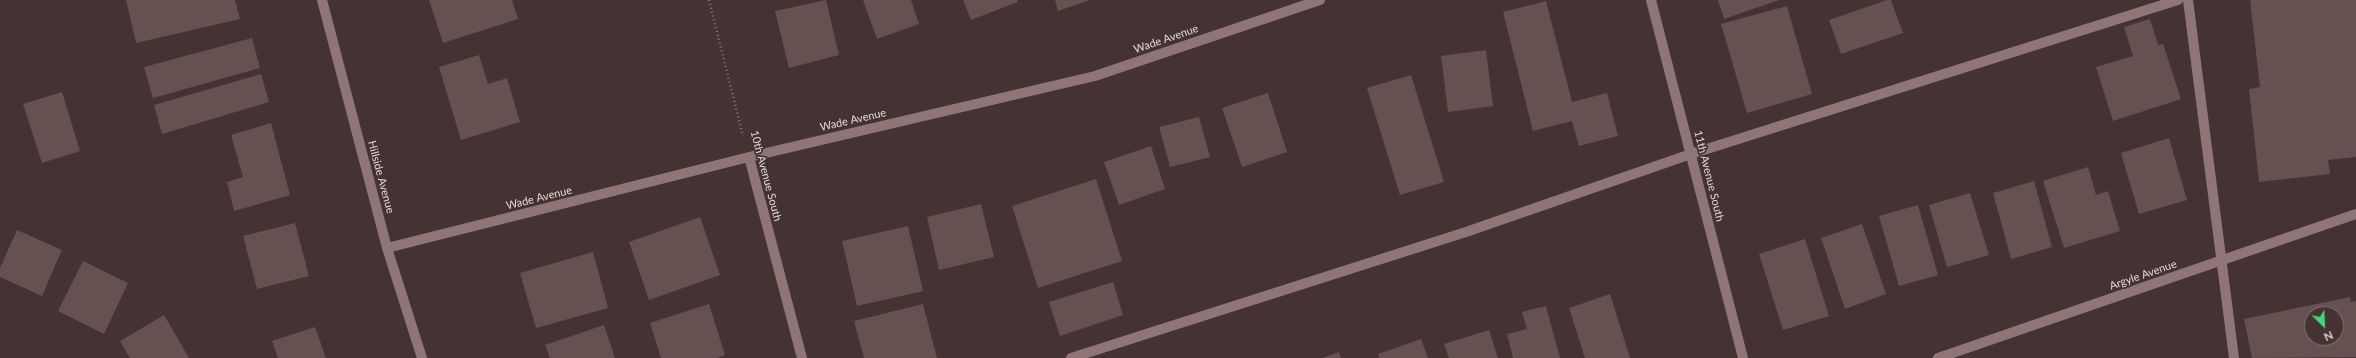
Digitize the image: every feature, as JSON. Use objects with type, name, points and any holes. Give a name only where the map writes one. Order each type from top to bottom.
[{"type":"street","name":"Hillside Avenue","points":[[322,0],[387,248],[422,358]]},
{"type":"street","name":"Wade Avenue","points":[[387,248],[749,158],[1095,76],[1320,0]]},
{"type":"street","name":"11th Avenue South","points":[[1651,0],[1743,358]]},
{"type":"street","points":[[1071,358],[1466,232],[1691,154],[2178,0]]},
{"type":"street","points":[[2188,0],[2223,260],[2234,358]]},
{"type":"street","name":"10th Avenue South","points":[[749,158],[802,358]]},
{"type":"street","name":"Argyle Avenue","points":[[1938,358],[2356,214]]},
{"type":"path","name":"10th Avenue South","points":[[709,0],[749,158]]},
{"type":"building","points":[[126,0],[235,0],[240,19],[136,43]]},
{"type":"building","points":[[429,0],[512,0],[518,19],[443,43]]},
{"type":"building","points":[[826,0],[839,55],[789,68],[775,11]]},
{"type":"building","points":[[863,0],[911,0],[919,24],[877,39]]},
{"type":"building","points":[[963,0],[1017,0],[1018,2],[971,20]]},
{"type":"building","points":[[1055,0],[1090,0],[1058,11]]},
{"type":"building","points":[[1718,0],[1779,0],[1724,19]]},
{"type":"building","points":[[1887,0],[1891,0],[1903,33],[1841,54],[1829,20]]},
{"type":"building","points":[[2250,0],[2356,0],[2356,157],[2328,160],[2330,174],[2259,182],[2249,89],[2260,87]]},
{"type":"building","points":[[1546,1],[1572,102],[1607,93],[1618,136],[1579,146],[1572,121],[1533,131],[1503,12]]},
{"type":"building","points":[[1787,6],[1812,94],[1747,113],[1721,24]]},
{"type":"building","points":[[2150,19],[2158,45],[2163,44],[2181,99],[2113,121],[2096,67],[2133,56],[2124,27]]},
{"type":"building","points":[[252,38],[260,68],[153,98],[144,67]]},
{"type":"building","points":[[1486,50],[1493,106],[1448,112],[1441,56]]},
{"type":"building","points":[[479,55],[488,84],[507,78],[520,122],[461,140],[439,67]]},
{"type":"building","points":[[261,74],[269,102],[162,134],[154,105]]},
{"type":"building","points":[[1411,75],[1444,182],[1400,195],[1367,88]]},
{"type":"building","points":[[62,92],[80,151],[42,163],[23,104]]},
{"type":"building","points":[[1268,93],[1287,152],[1242,167],[1222,108]]},
{"type":"building","points":[[1199,117],[1210,157],[1170,167],[1159,127]]},
{"type":"building","points":[[271,123],[290,195],[234,211],[227,182],[243,177],[231,135]]},
{"type":"building","points":[[2169,138],[2187,200],[2139,214],[2121,153]]},
{"type":"building","points":[[1151,146],[1165,189],[1119,205],[1104,162]]},
{"type":"building","points":[[2088,167],[2096,195],[2108,191],[2120,231],[2064,248],[2043,181]]},
{"type":"building","points":[[1096,179],[1122,261],[1038,288],[1012,206]]},
{"type":"building","points":[[2034,181],[2052,247],[2011,259],[1993,193]]},
{"type":"building","points":[[1970,193],[1989,255],[1947,267],[1929,205]]},
{"type":"building","points":[[981,204],[994,257],[939,270],[927,217]]},
{"type":"building","points":[[1918,205],[1938,275],[1899,286],[1879,216]]},
{"type":"building","points":[[700,217],[720,275],[649,300],[629,242]]},
{"type":"building","points":[[295,223],[309,276],[257,289],[243,236]]},
{"type":"building","points":[[1862,224],[1886,294],[1845,309],[1821,238]]},
{"type":"building","points":[[908,226],[923,291],[857,306],[842,241]]},
{"type":"building","points":[[17,230],[62,250],[42,296],[0,277],[0,268]]},
{"type":"building","points":[[1805,239],[1829,316],[1783,330],[1759,254]]},
{"type":"building","points":[[593,252],[608,308],[536,328],[520,273]]},
{"type":"building","points":[[83,261],[128,283],[104,334],[58,311]]},
{"type":"building","points":[[1113,282],[1123,315],[1060,336],[1049,302]]},
{"type":"building","points":[[1610,294],[1630,358],[1585,358],[1569,308]]},
{"type":"building","points":[[2350,297],[2351,302],[2356,301],[2356,357],[2252,358],[2244,319],[2304,307],[2304,346],[2344,346],[2344,306],[2307,306]]},
{"type":"building","points":[[709,304],[725,355],[717,358],[661,358],[650,323]]},
{"type":"building","points":[[923,304],[937,358],[864,358],[854,321]]},
{"type":"building","points":[[1546,306],[1560,358],[1513,358],[1507,334],[1527,329],[1522,312]]},
{"type":"building","points":[[164,315],[189,358],[130,358],[120,341]]},
{"type":"building","points":[[604,325],[615,358],[550,358],[545,345]]},
{"type":"building","points":[[315,327],[326,358],[278,358],[272,341]]},
{"type":"building","points":[[1489,330],[1498,358],[1449,358],[1444,344]]},
{"type":"building","points":[[1421,339],[1428,358],[1379,358],[1378,354]]},
{"type":"building","points":[[1339,352],[1341,358],[1322,358]]}]
